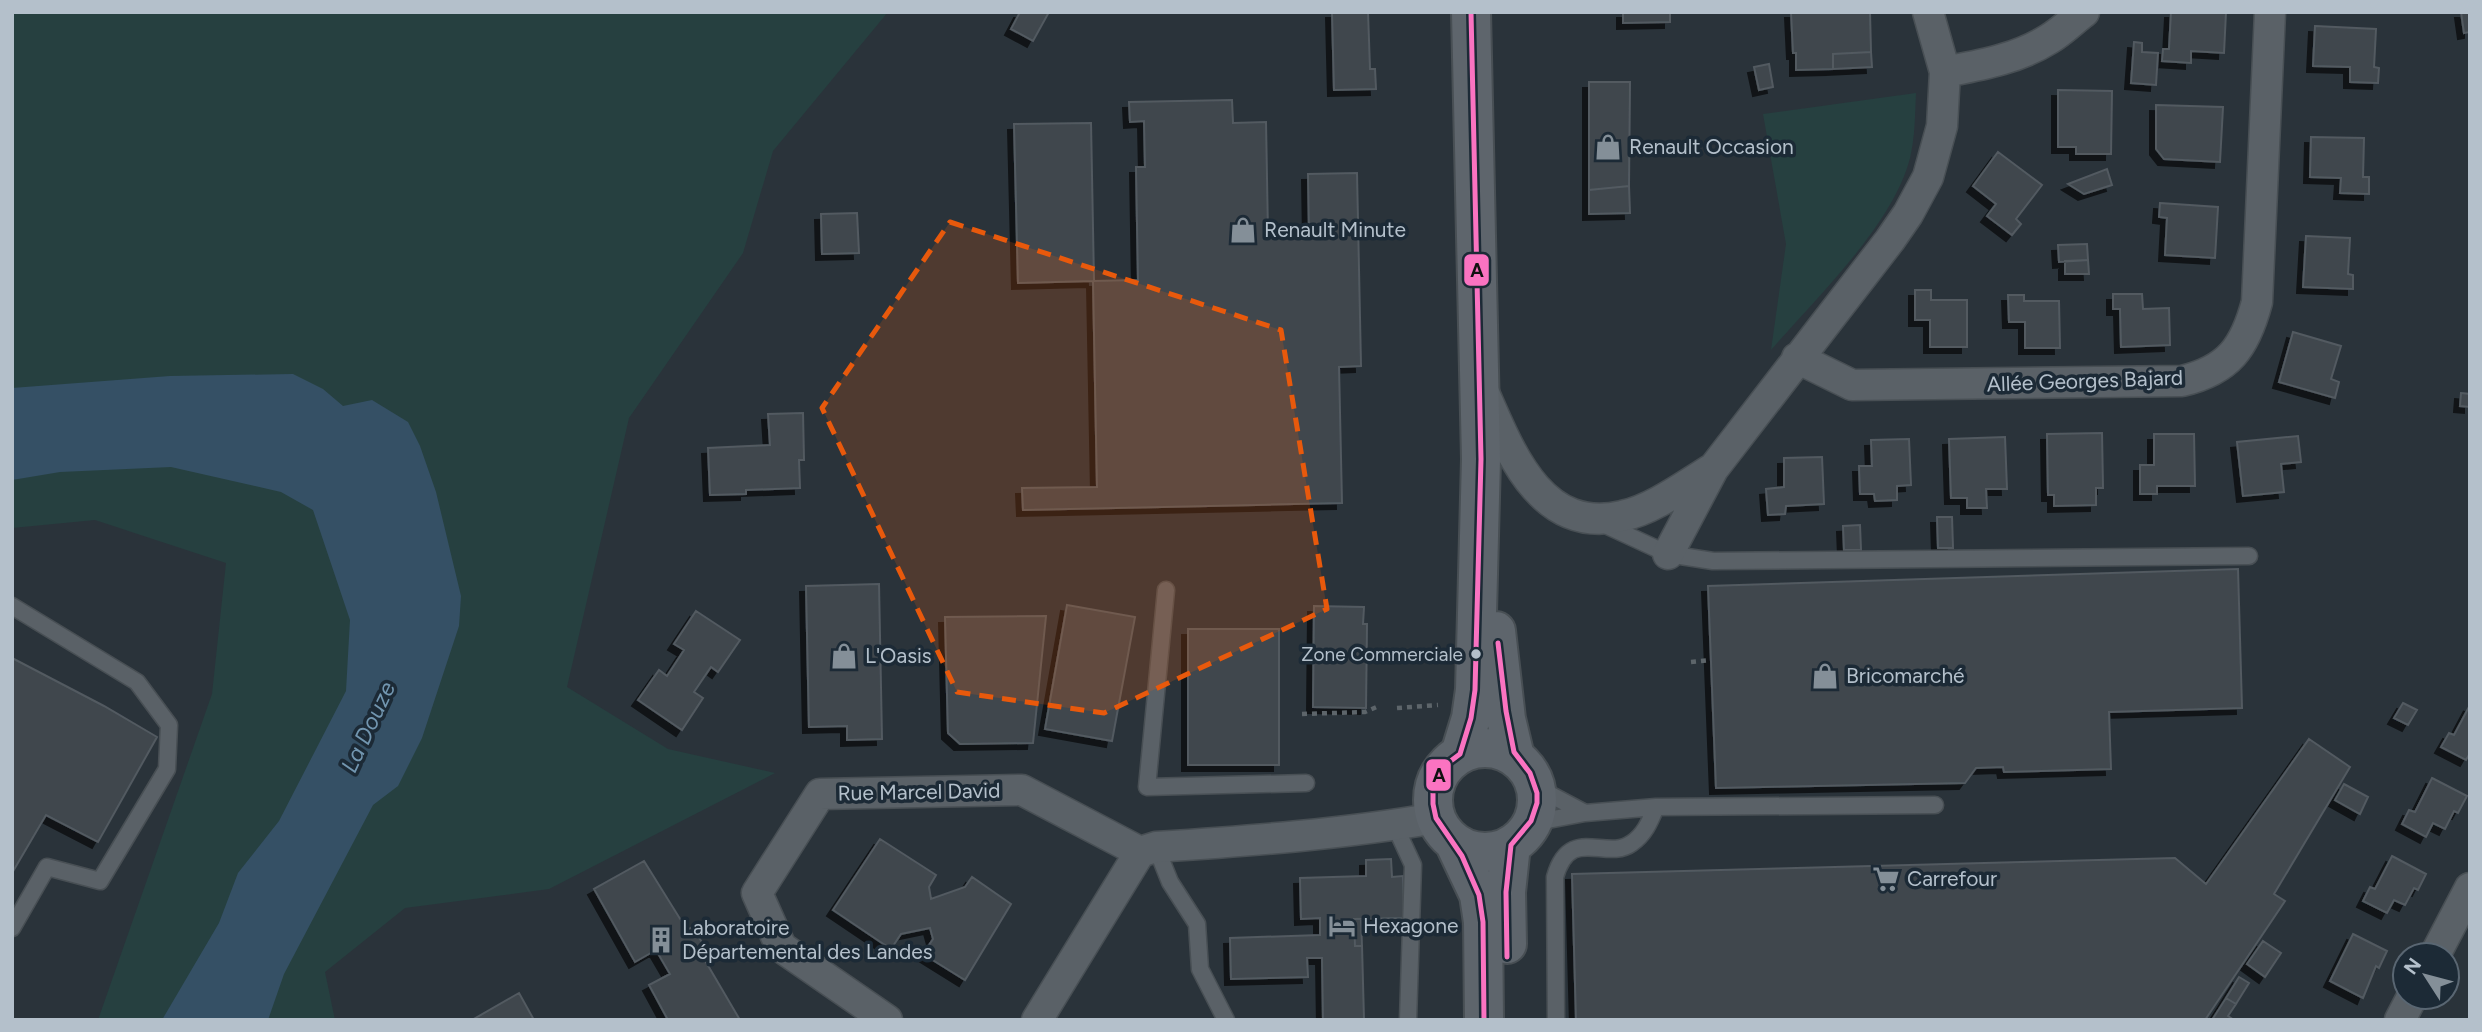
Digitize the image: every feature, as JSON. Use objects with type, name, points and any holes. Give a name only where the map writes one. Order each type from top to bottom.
[{"type":"main road","points":[[1460,754],[1471,718],[1475,690],[1481,459],[1471,12]]},
{"type":"main road","points":[[1481,459],[1503,692],[1524,803],[1506,891],[1507,1020]]},
{"type":"main road","points":[[1484,1020],[1483,922],[1479,895],[1433,804],[1433,789],[1448,763],[1460,754],[1488,747],[1502,750],[1524,803]]},
{"type":"main road","points":[[1445,830],[1467,849],[1497,851],[1524,803]]},
{"type":"street","points":[[1668,554],[1713,469],[1890,240],[1928,177],[1942,127],[1945,72],[1928,12]]},
{"type":"street","points":[[1945,72],[2026,52],[2050,38],[2084,12]]},
{"type":"street","name":"Allée Georges Bajard","points":[[1797,358],[1852,386],[2182,381],[2216,370],[2236,353],[2250,329],[2257,302],[2270,12]]},
{"type":"street","points":[[1479,380],[1505,442],[1523,472],[1546,498],[1561,510],[1595,520],[1623,516],[1663,498],[1713,469]]},
{"type":"street","name":"Rue Marcel David","points":[[887,1020],[781,947],[757,893],[820,794],[1022,789],[1148,850]]},
{"type":"street","points":[[1037,1020],[1148,850],[1395,826],[1445,830]]},
{"type":"street","points":[[2442,941],[2470,888]]},
{"type":"lane","points":[[1595,520],[1668,554],[1713,561],[2249,556]]},
{"type":"lane","points":[[1167,590],[1147,788],[1306,783]]},
{"type":"lane","points":[[12,606],[137,682],[169,725],[167,769],[100,881],[47,867],[12,928]]},
{"type":"lane","points":[[1524,803],[1585,813],[1656,807],[1935,805]]},
{"type":"lane","points":[[1524,803],[1585,813]]},
{"type":"lane","points":[[1556,1020],[1555,877],[1558,865],[1569,852],[1578,848],[1625,847],[1633,843],[1645,831],[1656,807]]},
{"type":"lane","points":[[1395,826],[1413,865],[1408,1020]]},
{"type":"lane","points":[[1148,850],[1197,924],[1200,969],[1226,1020]]},
{"type":"path","points":[[1690,662],[1711,660]]},
{"type":"path","points":[[1397,708],[1443,705]]},
{"type":"path","points":[[1302,714],[1365,712],[1378,706]]},
{"type":"highlighted area","points":[[950,222],[1281,330],[1327,609],[1104,713],[957,692],[822,408]]},
{"type":"green space","points":[[12,12],[888,12],[773,151],[743,253],[629,418],[567,687],[668,749],[775,773],[549,889],[405,908],[325,972],[335,1020],[98,1020],[212,694],[226,563],[95,520],[12,528]]},
{"type":"green space","points":[[1916,93],[1910,158],[1887,209],[1851,260],[1771,350],[1786,244],[1763,114]]},
{"type":"water","name":"La Douze","points":[[293,374],[323,389],[343,406],[372,400],[408,422],[420,446],[436,492],[461,596],[459,626],[422,738],[398,786],[373,805],[284,974],[268,1020],[162,1020],[219,923],[238,873],[279,821],[346,691],[350,620],[313,510],[281,492],[171,467],[60,472],[12,480],[12,388],[170,376]]},
{"type":"building","points":[[1020,12],[1049,12],[1033,41],[1011,29]]},
{"type":"building","points":[[1332,12],[1368,12],[1370,69],[1375,69],[1376,89],[1334,90]]},
{"type":"building","points":[[1623,12],[1670,12],[1670,22],[1623,23]]},
{"type":"building","points":[[1791,12],[1870,12],[1871,52],[1833,54],[1833,69],[1796,70]]},
{"type":"building","points":[[2171,12],[2226,12],[2224,53],[2191,51],[2191,63],[2162,61],[2163,49],[2169,49]]},
{"type":"building","points":[[2461,12],[2470,12],[2470,32],[2464,33]]},
{"type":"building","points":[[2315,26],[2376,29],[2374,67],[2379,68],[2378,83],[2350,82],[2350,67],[2313,66]]},
{"type":"building","points":[[2134,42],[2142,43],[2142,52],[2158,53],[2156,85],[2131,83]]},
{"type":"building","points":[[1871,52],[1872,67],[1833,69],[1833,54]]},
{"type":"building","points":[[1769,64],[1773,87],[1759,90],[1754,67]]},
{"type":"building","points":[[1589,82],[1630,82],[1629,186],[1589,190]]},
{"type":"building","points":[[2058,90],[2112,91],[2111,154],[2076,154],[2076,147],[2058,147]]},
{"type":"building","points":[[1232,100],[1233,123],[1266,122],[1268,234],[1309,233],[1308,174],[1357,173],[1361,366],[1339,367],[1342,503],[1023,510],[1022,488],[1097,487],[1093,281],[1018,283],[1014,124],[1091,123],[1094,281],[1138,280],[1136,167],[1145,167],[1144,121],[1130,122],[1129,102]]},
{"type":"building","points":[[2156,105],[2223,107],[2220,162],[2164,159],[2156,149]]},
{"type":"building","points":[[2311,137],[2364,138],[2363,177],[2369,177],[2369,194],[2340,193],[2341,178],[2310,177]]},
{"type":"building","points":[[1998,152],[2042,185],[2016,219],[2021,224],[2012,235],[1987,216],[1996,204],[1973,186]]},
{"type":"building","points":[[2107,169],[2112,185],[2084,194],[2068,184]]},
{"type":"building","points":[[1629,186],[1630,213],[1589,214],[1589,190]]},
{"type":"building","points":[[2160,203],[2218,207],[2215,258],[2165,255],[2167,218],[2159,217]]},
{"type":"building","points":[[857,213],[859,253],[822,254],[821,214]]},
{"type":"building","points":[[2306,236],[2350,238],[2348,274],[2353,275],[2353,289],[2303,287]]},
{"type":"building","points":[[2087,244],[2088,260],[2059,262],[2058,245]]},
{"type":"building","points":[[2088,260],[2089,274],[2065,274],[2065,261]]},
{"type":"building","points":[[1915,290],[1931,290],[1931,300],[1967,300],[1967,347],[1930,347],[1930,320],[1915,320]]},
{"type":"building","points":[[2113,294],[2142,294],[2143,309],[2169,308],[2170,345],[2121,347],[2120,309],[2113,309]]},
{"type":"building","points":[[2008,295],[2024,295],[2024,301],[2059,301],[2060,348],[2025,348],[2025,322],[2009,322]]},
{"type":"building","points":[[2293,332],[2341,346],[2331,379],[2339,382],[2335,398],[2279,382]]},
{"type":"building","points":[[2461,393],[2470,394],[2470,407],[2460,406]]},
{"type":"building","points":[[803,413],[804,460],[799,460],[800,488],[746,490],[746,494],[710,495],[708,448],[770,445],[768,414]]},
{"type":"building","points":[[2102,433],[2103,488],[2096,488],[2096,505],[2054,506],[2054,495],[2048,495],[2047,434]]},
{"type":"building","points":[[2154,434],[2194,434],[2195,486],[2157,486],[2157,494],[2140,494],[2140,465],[2154,465]]},
{"type":"building","points":[[2298,436],[2301,462],[2281,464],[2284,492],[2243,496],[2237,442]]},
{"type":"building","points":[[2005,437],[2007,489],[1986,489],[1987,508],[1967,508],[1967,498],[1951,498],[1949,439]]},
{"type":"building","points":[[1909,439],[1911,485],[1897,486],[1897,500],[1875,501],[1874,494],[1860,494],[1859,466],[1872,466],[1871,440]]},
{"type":"building","points":[[1822,457],[1824,504],[1786,506],[1785,514],[1768,515],[1766,489],[1784,487],[1784,458]]},
{"type":"building","points":[[1937,517],[1952,517],[1953,548],[1938,548]]},
{"type":"building","points":[[1860,525],[1861,550],[1844,550],[1843,526]]},
{"type":"building","points":[[2238,569],[2242,708],[2109,712],[2111,769],[2004,772],[2003,767],[1976,768],[1965,783],[1716,788],[1708,586]]},
{"type":"building","name":"L'Oasis","points":[[879,584],[882,739],[847,740],[847,726],[809,727],[806,586]]},
{"type":"building","points":[[1067,605],[1135,617],[1112,741],[1045,729]]},
{"type":"building","points":[[1314,606],[1364,607],[1363,624],[1367,624],[1366,708],[1313,707]]},
{"type":"building","points":[[696,611],[740,640],[718,672],[711,667],[694,692],[703,698],[682,730],[638,700],[659,670],[667,676],[684,650],[674,644]]},
{"type":"building","points":[[1046,616],[1033,743],[960,744],[948,733],[945,617]]},
{"type":"building","points":[[1188,629],[1279,629],[1279,765],[1188,765]]},
{"type":"building","points":[[12,658],[157,737],[98,842],[46,815],[12,873]]},
{"type":"building","points":[[2403,703],[2417,710],[2408,725],[2394,718]]},
{"type":"building","points":[[2470,705],[2470,753],[2466,760],[2441,747],[2449,733],[2454,735]]},
{"type":"building","name":"Carrefour","points":[[2309,739],[2350,767],[2274,894],[2285,901],[2205,1020],[1576,1020],[1572,874],[2175,858],[2206,884]]},
{"type":"building","points":[[2432,778],[2467,796],[2458,813],[2454,811],[2445,829],[2433,823],[2426,837],[2402,824],[2409,810],[2415,812]]},
{"type":"building","points":[[2344,784],[2368,797],[2360,814],[2335,800]]},
{"type":"building","points":[[880,839],[936,875],[929,887],[931,899],[965,887],[972,877],[1011,904],[965,980],[923,954],[933,939],[930,928],[901,934],[891,949],[833,910]]},
{"type":"building","points":[[2392,856],[2426,874],[2418,890],[2414,888],[2405,905],[2394,900],[2387,913],[2363,901],[2370,887],[2375,889]]},
{"type":"building","points":[[1391,859],[1392,877],[1403,876],[1404,918],[1354,919],[1355,946],[1362,946],[1364,1020],[1323,1020],[1322,958],[1307,958],[1308,977],[1231,979],[1230,938],[1320,935],[1320,918],[1301,919],[1300,878],[1366,876],[1366,860]]},
{"type":"building","name":"Laboratoire Départemental des Landes","points":[[644,861],[687,930],[692,927],[709,953],[703,957],[740,1020],[668,1020],[649,985],[670,974],[656,950],[635,962],[594,889]]},
{"type":"building","points":[[1354,919],[1361,919],[1362,946],[1355,946]]},
{"type":"building","points":[[2353,934],[2387,951],[2379,968],[2376,966],[2363,998],[2330,981]]},
{"type":"building","points":[[2263,941],[2281,953],[2265,977],[2247,964]]},
{"type":"building","points":[[2239,977],[2249,983],[2236,1004],[2226,998]]},
{"type":"building","points":[[519,993],[534,1020],[472,1020]]},
{"type":"building","points":[[2226,998],[2236,1004],[2228,1016],[2234,1020],[2212,1020]]},
{"type":"transit line","name":"A","points":[[1471,12],[1481,459],[1475,690],[1471,718],[1460,754],[1448,763],[1439,775],[1433,789],[1433,804],[1436,818],[1462,856],[1479,895],[1483,922],[1484,1020]]},
{"type":"transit line","name":"A","points":[[1498,643],[1514,752],[1530,773],[1537,793],[1531,821],[1511,845],[1506,892],[1507,957]]},
{"type":"place","name":"Renault Occasion","points":[[1608,147]]},
{"type":"place","name":"Renault Minute","points":[[1243,230]]},
{"type":"place","name":"Zone Commerciale","points":[[1476,654]]},
{"type":"place","name":"L'Oasis","points":[[844,656]]},
{"type":"place","name":"Bricomarché","points":[[1825,676]]},
{"type":"place","name":"Carrefour","points":[[1886,879]]},
{"type":"place","name":"Hexagone","points":[[1342,926]]},
{"type":"place","name":"Laboratoire Départemental des Landes","points":[[661,940]]}]
